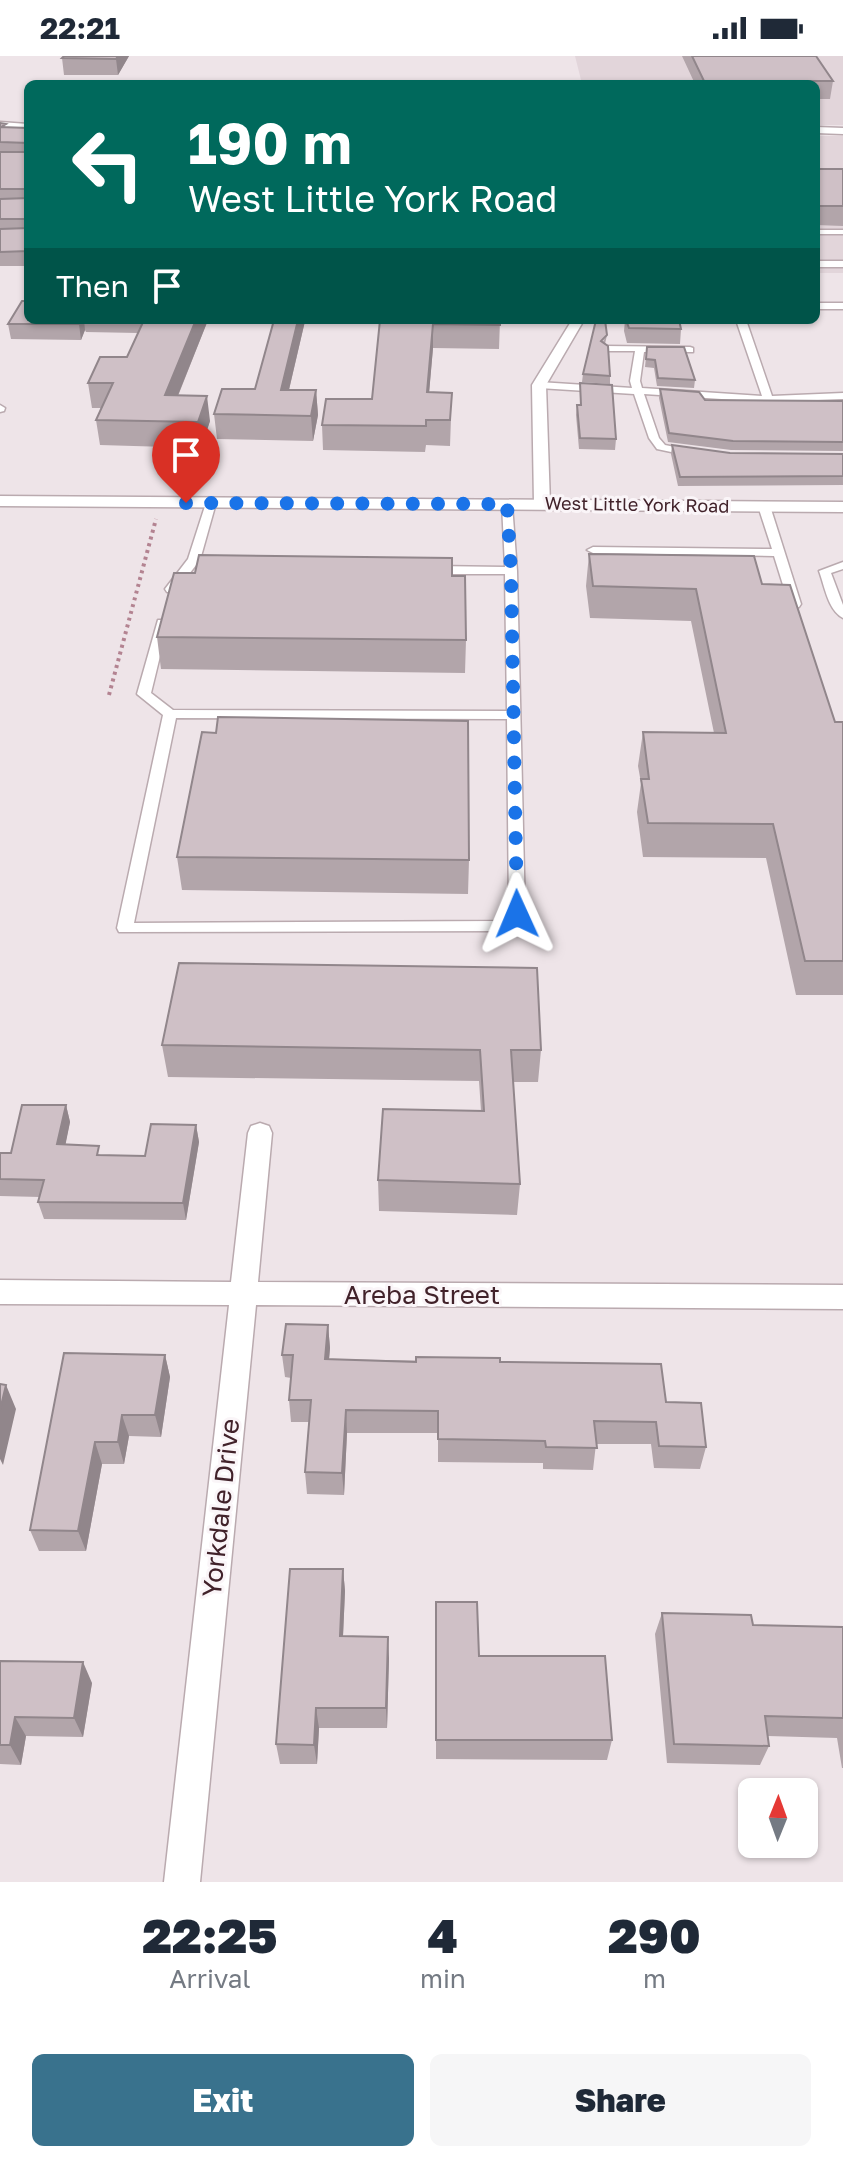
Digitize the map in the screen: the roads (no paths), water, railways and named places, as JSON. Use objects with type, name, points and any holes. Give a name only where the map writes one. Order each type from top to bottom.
[{"type":"street","points":[[0,125],[24,127]]},
{"type":"street","points":[[820,130],[843,131]]},
{"type":"street","points":[[542,504],[539,385],[576,324]]},
{"type":"street","name":"West Little York Road","points":[[0,501],[843,507]]},
{"type":"street","name":"Yorkdale Drive","points":[[182,1882],[260,1133]]},
{"type":"street","name":"Areba Street","points":[[0,1292],[843,1297]]},
{"type":"lane","points":[[820,232],[843,232]]},
{"type":"lane","points":[[820,264],[843,264]]},
{"type":"lane","points":[[820,306],[843,306]]},
{"type":"lane","points":[[742,324],[768,399]]},
{"type":"lane","points":[[608,348],[690,350]]},
{"type":"lane","points":[[640,349],[635,381],[654,438],[661,447],[704,454]]},
{"type":"lane","points":[[539,385],[768,399],[843,396]]},
{"type":"lane","points":[[211,503],[194,560],[196,567],[172,586],[144,694],[170,714],[514,715]]},
{"type":"lane","points":[[170,714],[125,928],[498,926],[517,914],[507,504]]},
{"type":"lane","points":[[764,506],[799,615]]},
{"type":"lane","points":[[593,550],[779,553]]},
{"type":"lane","points":[[843,565],[825,571],[843,614]]},
{"type":"lane","points":[[419,570],[511,571]]}]
